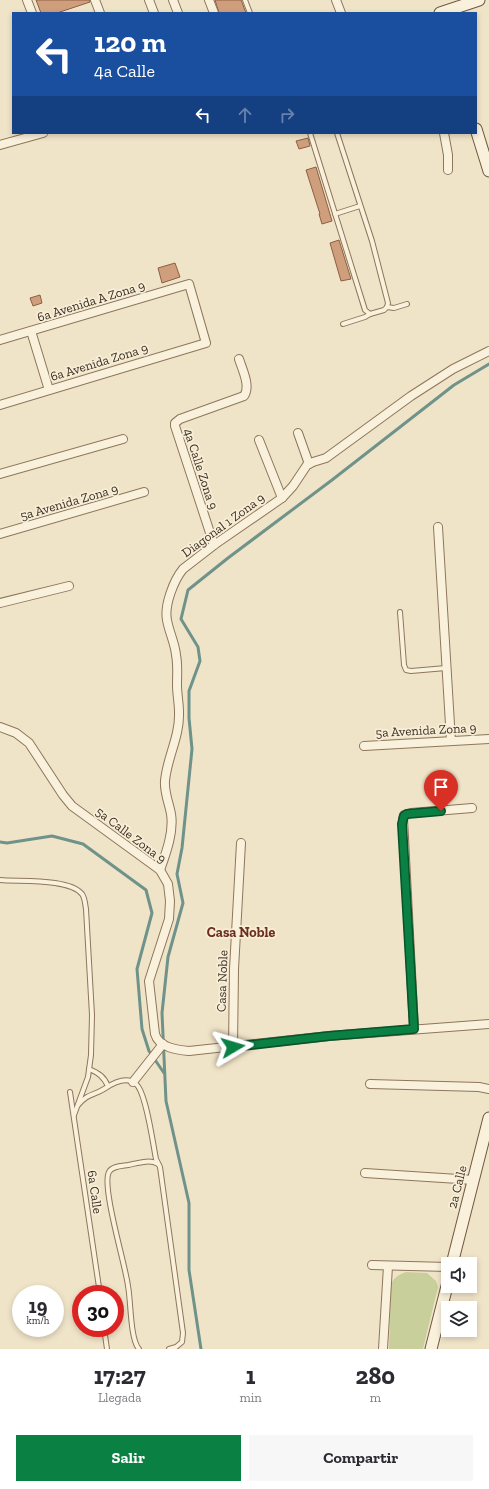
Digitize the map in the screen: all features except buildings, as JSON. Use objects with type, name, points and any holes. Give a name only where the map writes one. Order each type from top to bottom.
[{"type":"street","points":[[27,0],[32,12]]},
{"type":"street","points":[[95,0],[100,12]]},
{"type":"street","points":[[149,0],[154,12]]},
{"type":"street","points":[[173,0],[178,12]]},
{"type":"street","points":[[209,0],[214,12]]},
{"type":"street","points":[[336,0],[341,12]]},
{"type":"street","points":[[443,12],[479,0]]},
{"type":"street","points":[[477,132],[489,171]]},
{"type":"street","points":[[0,145],[39,134]]},
{"type":"street","points":[[444,134],[447,149],[448,170]]},
{"type":"street","name":"6a Avenida A Zona 9","points":[[0,340],[189,284],[206,343]]},
{"type":"street","points":[[31,331],[49,390]]},
{"type":"street","name":"6a Avenida Zona 9","points":[[0,405],[206,343]]},
{"type":"street","points":[[298,433],[309,464],[326,458],[411,396],[453,369],[489,351]]},
{"type":"street","name":"4a Calle Zona 9","points":[[214,545],[175,429],[176,423],[180,419],[244,396],[247,392],[247,386],[239,359]]},
{"type":"street","points":[[0,474],[122,439]]},
{"type":"street","points":[[259,440],[282,498]]},
{"type":"street","name":"Diagonal 1 Zona 9","points":[[160,870],[171,831],[171,814],[165,779],[175,743],[179,714],[176,655],[168,625],[166,610],[172,590],[179,573],[183,569],[214,545],[282,498],[309,464]]},
{"type":"street","name":"5a Avenida Zona 9","points":[[0,534],[144,492]]},
{"type":"street","points":[[438,527],[448,668],[451,741]]},
{"type":"street","points":[[0,603],[69,586]]},
{"type":"street","name":"5a Calle Zona 9","points":[[0,727],[16,733],[29,743],[63,795],[72,806],[160,870],[168,884],[170,910],[167,924],[150,973],[149,981],[155,1034],[164,1044]]},
{"type":"street","name":"5a Avenida Zona 9","points":[[364,746],[489,739]]},
{"type":"street","points":[[414,1029],[403,819],[404,816],[411,813],[472,808]]},
{"type":"street","name":"Casa Noble","points":[[233,1047],[234,969],[241,843]]},
{"type":"street","points":[[133,1082],[164,1044],[189,1051],[329,1036],[489,1024]]},
{"type":"street","points":[[370,1084],[471,1087],[489,1089]]},
{"type":"street","name":"2a Calle","points":[[454,1257],[489,1118]]},
{"type":"street","points":[[365,1173],[474,1180]]},
{"type":"street","points":[[372,1265],[441,1267]]},
{"type":"street","points":[[383,1349],[388,1266]]},
{"type":"street","points":[[431,1349],[445,1293]]},
{"type":"lane","points":[[245,0],[250,12]]},
{"type":"lane","points":[[310,134],[365,310],[370,314]]},
{"type":"lane","points":[[337,134],[378,264],[388,303],[387,307]]},
{"type":"lane","points":[[335,214],[360,206]]},
{"type":"lane","points":[[343,324],[384,310],[387,307],[394,308],[407,304]]},
{"type":"lane","points":[[400,612],[404,665],[406,670],[411,671],[448,668]]},
{"type":"lane","points":[[0,880],[56,883],[77,890],[82,895],[86,909],[92,1015],[92,1055],[88,1077],[74,1115]]},
{"type":"lane","points":[[89,1069],[98,1072],[104,1077],[108,1086]]},
{"type":"lane","points":[[78,1105],[90,1094],[101,1091],[108,1086],[125,1081],[133,1082],[140,1088],[143,1096],[158,1164],[184,1338],[179,1345],[169,1349]]},
{"type":"lane","name":"6a Calle","points":[[70,1092],[99,1285]]},
{"type":"lane","points":[[139,1349],[134,1338],[129,1287],[113,1216],[108,1176],[112,1169],[120,1166],[149,1162],[158,1164]]},
{"type":"lane","points":[[105,1337],[107,1349]]},
{"type":"green space","points":[[406,1272],[427,1273],[436,1281],[438,1287],[423,1349],[389,1349],[391,1284],[397,1276]]},
{"type":"waterway","points":[[201,1349],[189,1270],[189,1203],[166,1101],[162,1013],[168,957],[183,903],[177,874],[182,848],[192,749],[189,718],[189,691],[200,661],[198,647],[181,619],[188,590],[454,385],[489,364]]},
{"type":"waterway","points":[[0,842],[7,843],[52,836],[83,844],[146,890],[152,913],[137,969],[142,1029],[149,1051],[164,1073]]},
{"type":"district","name":"Casa Noble","points":[[241,932]]},
{"type":"route","points":[[233,1047],[329,1036],[414,1029],[402,824],[404,816],[407,814],[441,811]]}]
